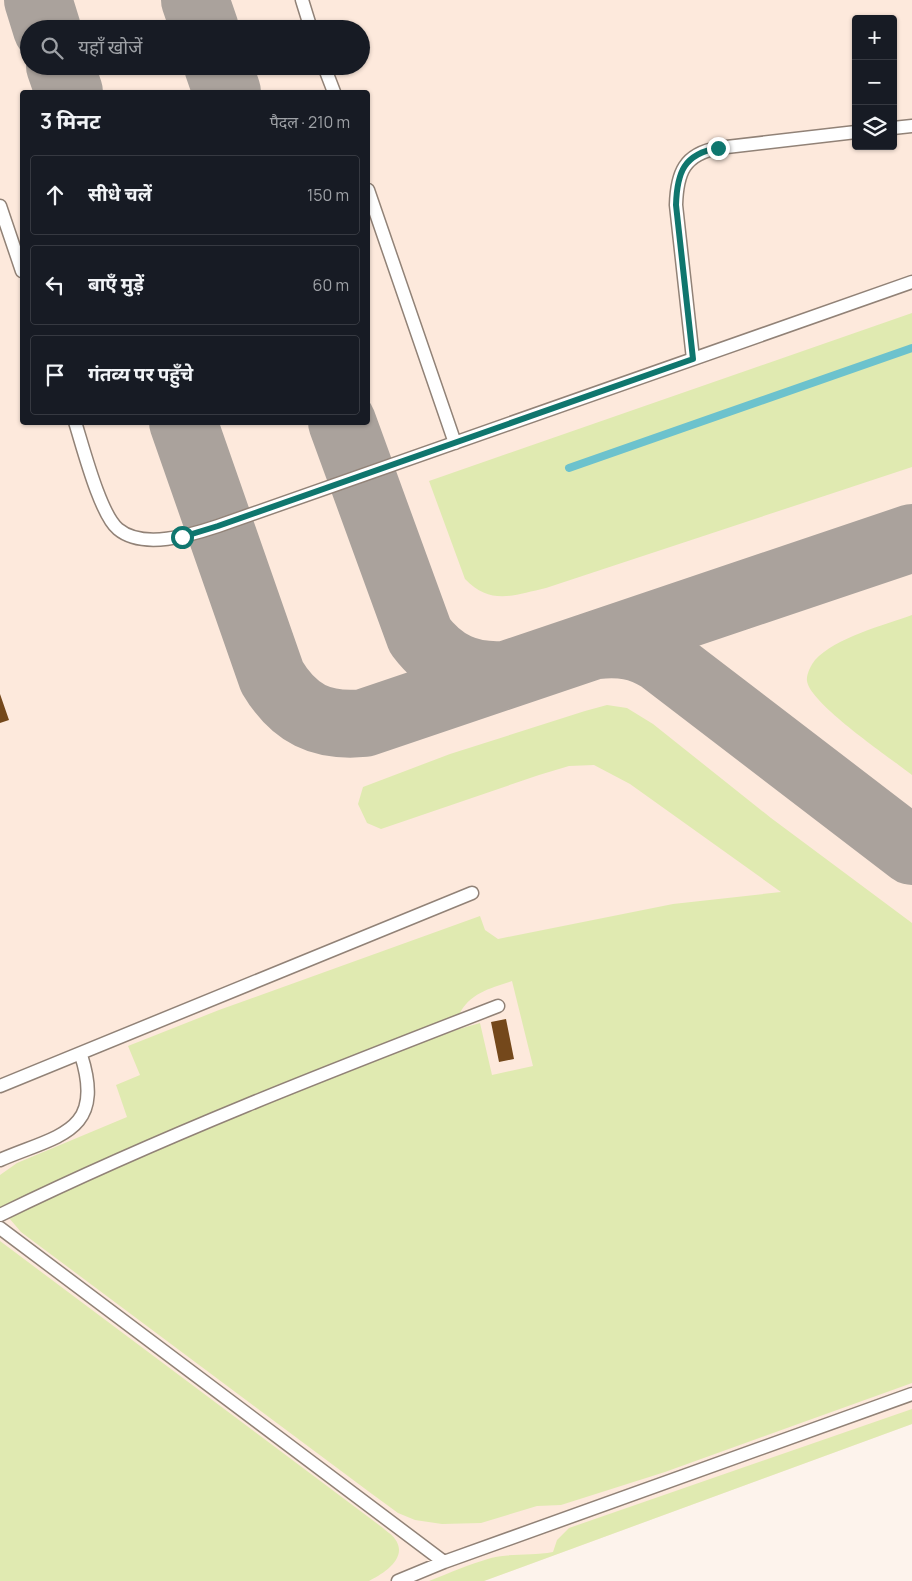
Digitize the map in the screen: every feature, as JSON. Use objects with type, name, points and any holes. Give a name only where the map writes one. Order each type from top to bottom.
[{"type":"lane","points":[[302,0],[308,20]]},
{"type":"lane","points":[[327,75],[333,90]]},
{"type":"lane","points":[[897,128],[912,126]]},
{"type":"lane","points":[[693,359],[676,205],[676,187],[682,170],[690,159],[704,150],[852,132]]},
{"type":"lane","points":[[370,196],[455,443]]},
{"type":"lane","points":[[0,206],[20,265]]},
{"type":"lane","points":[[76,425],[108,514],[119,530],[140,538],[170,538],[198,533],[912,282]]},
{"type":"lane","points":[[0,1086],[81,1055],[472,893]]},
{"type":"lane","points":[[0,1215],[130,1154],[215,1118],[498,1006]]},
{"type":"lane","points":[[0,1160],[63,1133],[81,1119],[88,1094],[86,1073],[81,1055]]},
{"type":"lane","points":[[0,1228],[444,1562]]},
{"type":"lane","points":[[398,1581],[444,1562],[912,1394]]},
{"type":"shaded area","points":[[0,0],[912,0],[912,1424],[484,1581],[0,1581]]},
{"type":"green space","points":[[912,313],[912,467],[546,588],[513,595],[494,596],[484,593],[465,579],[429,481]]},
{"type":"green space","points":[[912,615],[912,775],[836,717],[812,691],[807,679],[809,670],[815,660],[835,645],[861,633]]},
{"type":"green space","points":[[607,705],[627,708],[653,724],[771,818],[912,923],[912,1383],[665,1472],[561,1505],[537,1506],[481,1523],[442,1524],[415,1520],[398,1513],[372,1494],[21,1232],[9,1218],[120,1164],[232,1116],[345,1071],[459,1029],[480,1023],[492,1075],[533,1066],[512,981],[481,992],[469,1001],[459,1015],[163,1134],[0,1208],[0,1175],[17,1163],[127,1117],[116,1085],[140,1075],[128,1046],[219,1010],[480,916],[485,930],[498,939],[673,904],[781,892],[630,784],[594,765],[569,766],[539,775],[381,829],[367,823],[358,804],[363,787],[450,754]]},
{"type":"green space","points":[[0,1241],[383,1528],[394,1538],[398,1546],[399,1553],[397,1559],[387,1570],[369,1581],[0,1581]]},
{"type":"green space","points":[[912,1409],[912,1424],[484,1581],[429,1581],[491,1558],[553,1552],[557,1540],[569,1528]]},
{"type":"building","points":[[0,694],[9,720],[0,723]]},
{"type":"building","points":[[506,1019],[514,1059],[499,1062],[491,1022]]},
{"type":"waterway","points":[[569,468],[912,348]]},
{"type":"taxiway","points":[[38,0],[44,20]]},
{"type":"taxiway","points":[[195,0],[202,20]]},
{"type":"taxiway","points":[[63,75],[68,90]]},
{"type":"taxiway","points":[[221,75],[226,90]]},
{"type":"taxiway","points":[[184,425],[272,677],[281,690],[299,709],[322,720],[335,723],[364,723],[912,538]]},
{"type":"taxiway","points":[[343,425],[420,636],[437,655],[457,667],[479,674],[504,675]]},
{"type":"taxiway","points":[[597,645],[614,644],[630,646],[660,658],[912,851]]},
{"type":"route","points":[[182,537],[693,359],[676,205],[676,187],[682,170],[690,159],[704,150],[718,148]]}]
